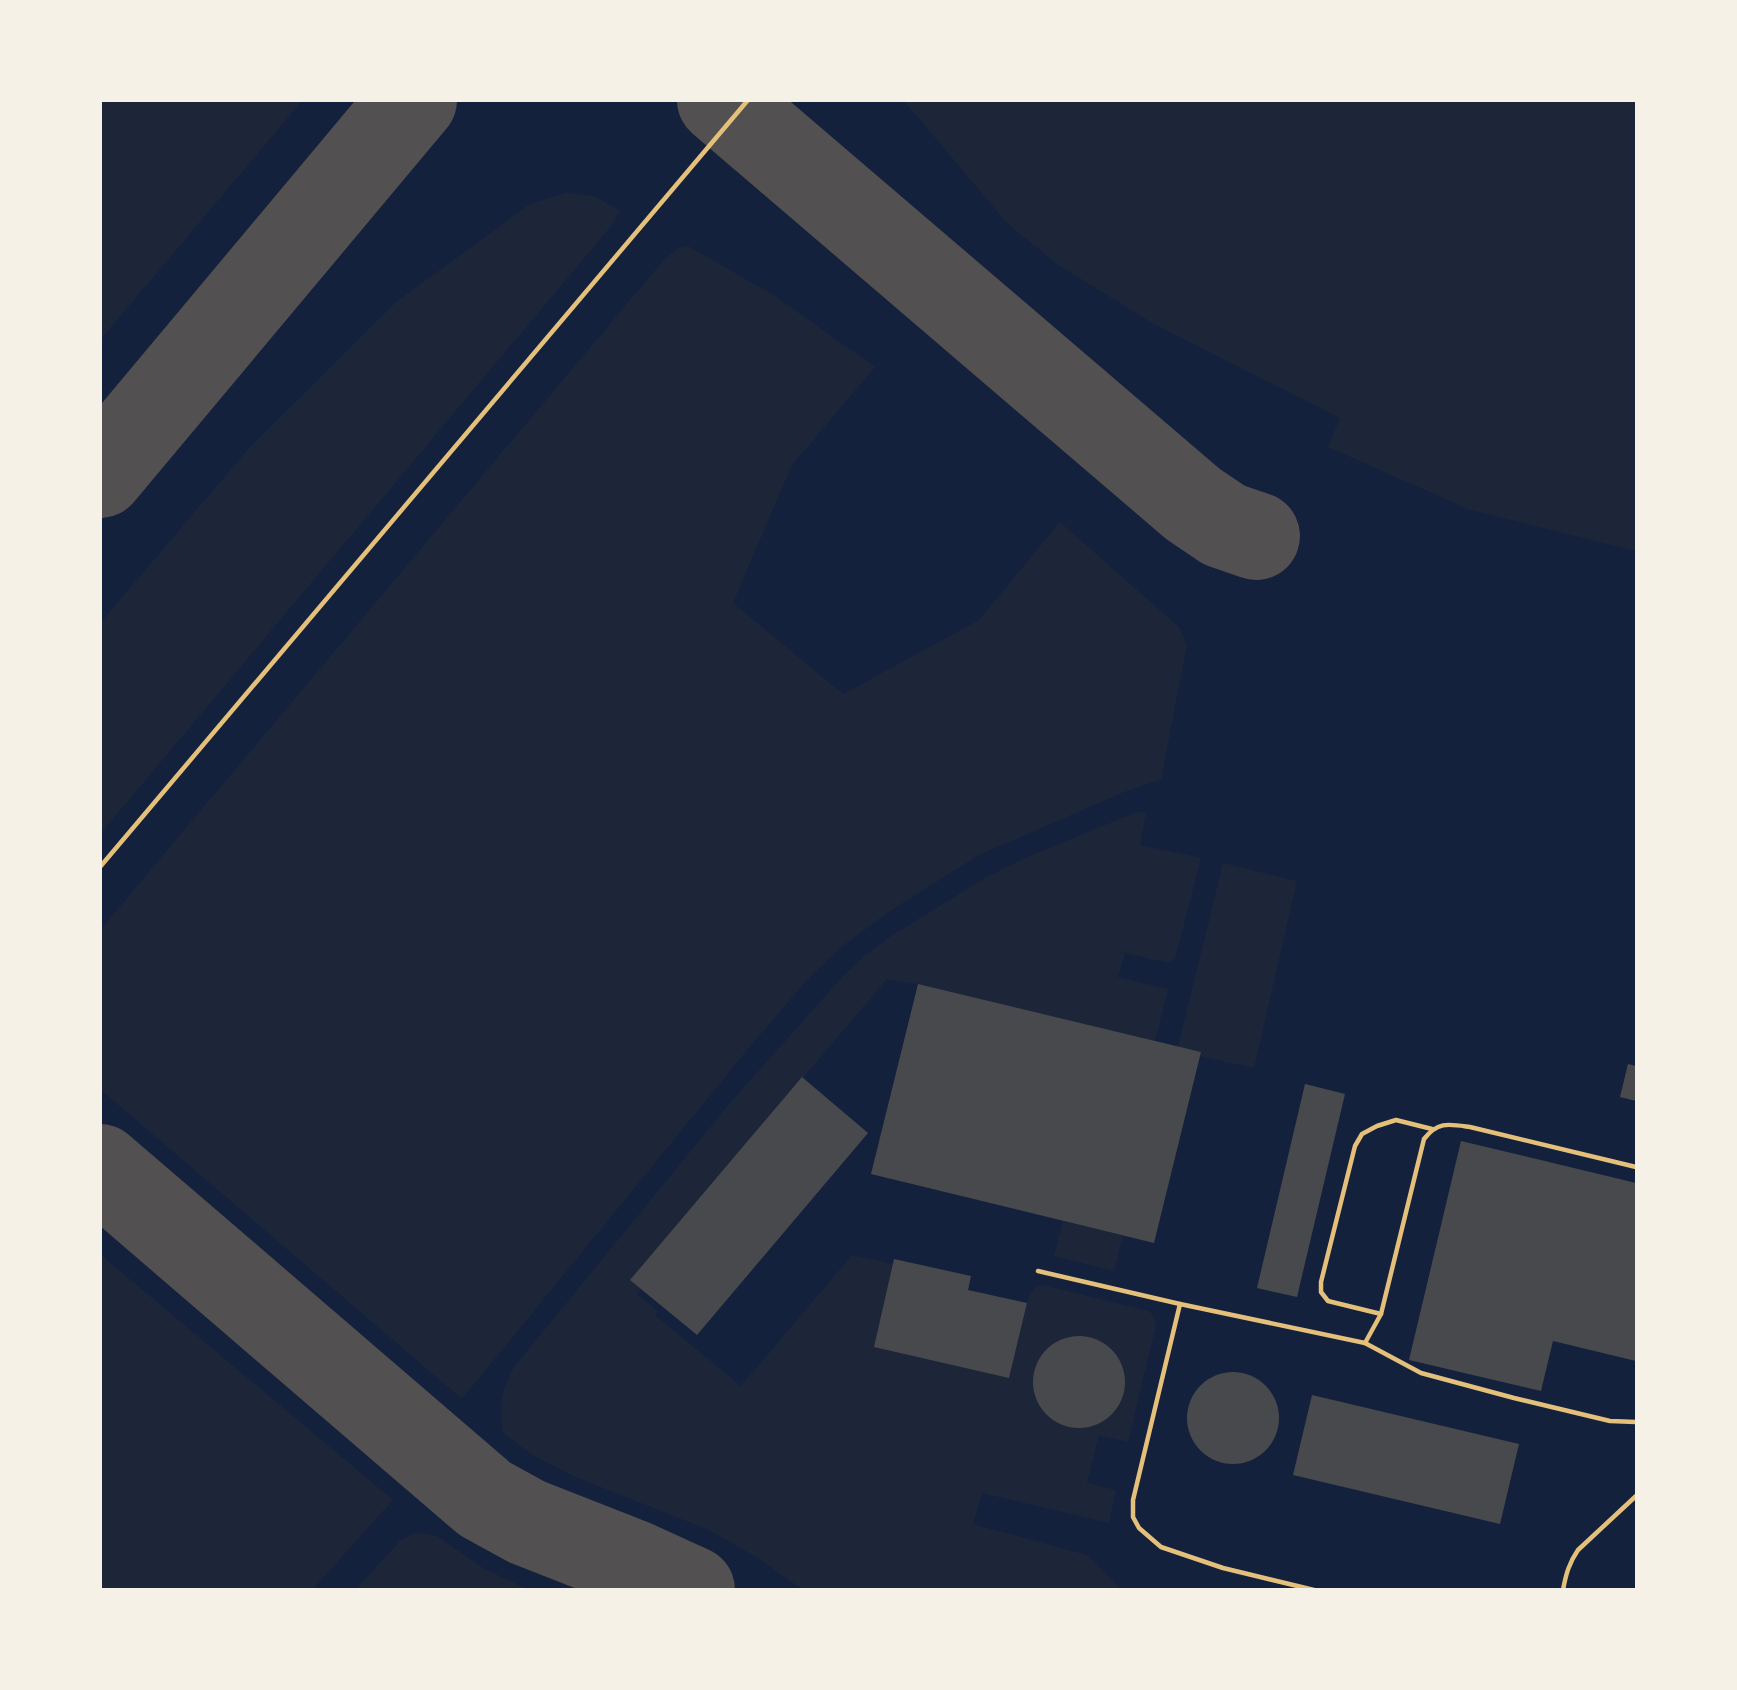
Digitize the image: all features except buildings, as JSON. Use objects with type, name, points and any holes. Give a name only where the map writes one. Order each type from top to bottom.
[{"type":"lane","points":[[100,867],[748,100]]},
{"type":"lane","points":[[1382,1314],[1328,1301],[1321,1292],[1321,1282],[1355,1146],[1362,1134],[1396,1120],[1432,1129],[1449,1124],[1470,1126],[1636,1167]]},
{"type":"lane","points":[[1365,1343],[1382,1314],[1424,1139],[1432,1129]]},
{"type":"lane","points":[[1038,1270],[1180,1304],[1365,1343],[1421,1373],[1514,1398],[1610,1420],[1636,1422]]},
{"type":"lane","points":[[1180,1304],[1136,1490],[1133,1517],[1138,1528],[1161,1547],[1173,1552],[1223,1568],[1314,1590]]},
{"type":"lane","points":[[1563,1590],[1566,1572],[1578,1550],[1636,1496]]},
{"type":"shaded area","points":[[100,101],[302,101],[101,339]]},
{"type":"shaded area","points":[[904,101],[1636,101],[1636,551],[1468,509],[1328,447],[1340,418],[1154,324],[1058,265],[1007,223]]},
{"type":"shaded area","points":[[566,193],[594,196],[620,211],[612,225],[101,833],[101,622],[251,446],[396,302],[530,204]]},
{"type":"shaded area","points":[[688,246],[775,296],[875,367],[792,465],[733,603],[843,694],[979,620],[1060,522],[1179,627],[1187,645],[1161,779],[1124,792],[979,855],[890,911],[844,945],[807,980],[748,1049],[462,1399],[101,1090],[101,929],[663,261],[678,248]]},
{"type":"shaded area","points":[[1137,812],[1146,813],[1140,845],[1201,858],[1175,959],[1169,963],[1125,953],[1118,977],[1168,989],[1155,1041],[918,984],[887,979],[631,1280],[641,1289],[637,1295],[658,1311],[655,1315],[741,1386],[852,1255],[893,1264],[1009,1378],[1029,1295],[1037,1286],[1042,1285],[1149,1311],[1156,1325],[1128,1442],[1099,1435],[1087,1483],[1116,1490],[1109,1523],[982,1493],[973,1524],[1087,1555],[1121,1589],[802,1589],[756,1557],[709,1530],[573,1476],[534,1456],[503,1433],[502,1398],[514,1367],[730,1103],[844,975],[864,956],[891,936],[985,878],[1027,857]]},
{"type":"shaded area","points":[[1223,863],[1297,881],[1254,1068],[1200,1056],[1201,1052],[1178,1047]]},
{"type":"shaded area","points":[[1063,1221],[1123,1236],[1114,1271],[1054,1256]]},
{"type":"shaded area","points":[[101,1255],[393,1500],[313,1589],[103,1590],[101,1588]]},
{"type":"shaded area","points":[[416,1532],[437,1536],[483,1568],[527,1589],[356,1589],[400,1541]]},
{"type":"taxiway","points":[[100,474],[413,100]]},
{"type":"taxiway","points":[[721,100],[1193,504],[1224,525],[1256,536]]},
{"type":"taxiway","points":[[100,1168],[485,1499],[527,1522],[634,1564],[691,1590]]}]
